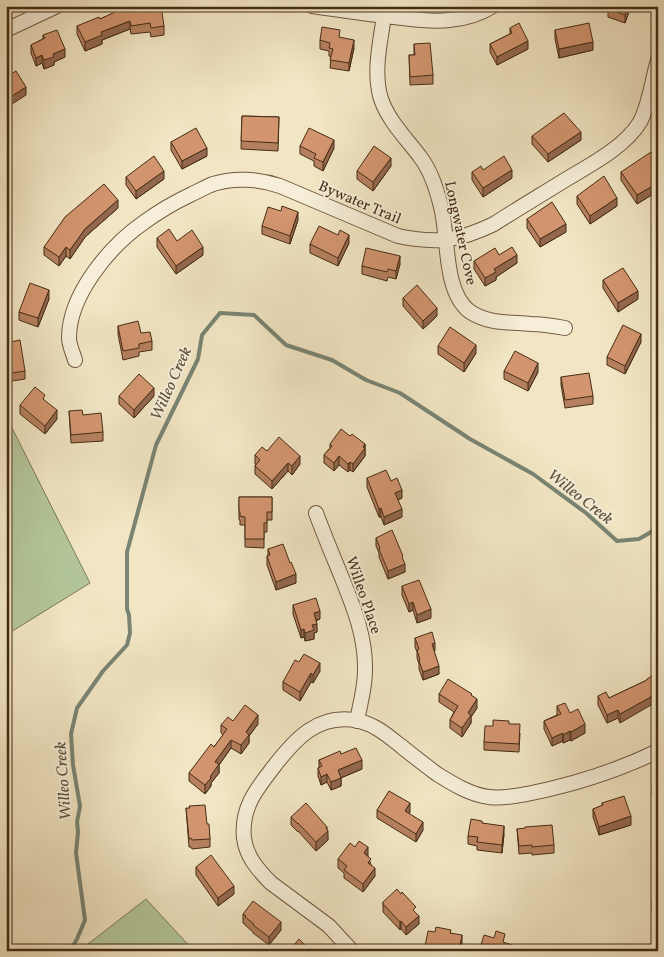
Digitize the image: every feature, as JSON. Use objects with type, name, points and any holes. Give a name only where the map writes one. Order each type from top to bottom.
[{"type":"street","points":[[6,30],[57,6]]},
{"type":"street","points":[[312,6],[436,21],[467,17],[493,6]]},
{"type":"street","name":"Longwater Cove","points":[[384,16],[377,69],[381,99],[389,117],[422,160],[434,180],[442,209],[451,280],[456,295],[469,311],[484,319],[497,322],[565,328]]},
{"type":"street","name":"Bywater Trail","points":[[75,360],[69,339],[73,316],[80,294],[93,274],[118,244],[142,223],[175,202],[213,184],[240,179],[268,182],[398,236],[429,241],[462,237],[494,224],[626,140],[641,120],[658,60]]},
{"type":"street","name":"Willeo Place","points":[[316,513],[362,633],[366,672],[357,720]]},
{"type":"street","points":[[352,951],[329,926],[271,883],[262,874],[251,858],[244,840],[246,811],[256,791],[296,739],[324,723],[340,720],[357,720],[377,728],[446,780],[468,791],[496,798],[540,791],[582,780],[618,768],[658,751]]},
{"type":"green space","points":[[6,416],[90,583],[6,635]]},
{"type":"green space","points":[[146,899],[194,951],[79,951]]},
{"type":"building","points":[[128,6],[161,6],[164,26],[151,28],[150,23],[131,26],[130,21],[101,32],[102,35],[85,42],[77,26],[99,17],[100,19]]},
{"type":"building","points":[[609,6],[628,6],[625,15],[608,9]]},
{"type":"building","points":[[519,23],[528,41],[497,57],[490,44],[512,33],[510,28]]},
{"type":"building","points":[[589,23],[593,42],[559,49],[555,30]]},
{"type":"building","points":[[322,27],[340,30],[339,37],[354,40],[349,63],[330,60],[333,49],[329,48],[330,43],[320,40]]},
{"type":"building","points":[[57,30],[65,49],[53,54],[54,57],[44,60],[42,55],[36,58],[31,45],[45,38],[43,35]]},
{"type":"building","points":[[430,43],[433,75],[410,77],[409,55],[415,55],[414,44]]},
{"type":"building","points":[[16,71],[26,87],[6,100],[6,77]]},
{"type":"building","points":[[564,113],[581,132],[548,154],[532,136]]},
{"type":"building","points":[[242,116],[279,117],[278,143],[241,141]]},
{"type":"building","points":[[196,128],[207,148],[182,161],[171,142]]},
{"type":"building","points":[[309,128],[334,140],[323,162],[314,158],[316,154],[300,146]]},
{"type":"building","points":[[374,146],[391,158],[373,182],[357,171]]},
{"type":"building","points":[[651,152],[658,161],[658,183],[637,195],[621,172]]},
{"type":"building","points":[[154,156],[164,171],[136,191],[126,177]]},
{"type":"building","points":[[504,156],[512,170],[483,188],[472,172],[481,166],[483,170]]},
{"type":"building","points":[[604,176],[617,198],[590,216],[577,196]]},
{"type":"building","points":[[104,184],[118,200],[85,229],[70,250],[66,247],[59,257],[44,247],[65,217]]},
{"type":"building","points":[[552,202],[566,224],[540,239],[527,219]]},
{"type":"building","points":[[282,206],[298,212],[290,236],[262,226],[268,207],[281,211]]},
{"type":"building","points":[[319,226],[338,235],[340,230],[349,235],[338,258],[310,244]]},
{"type":"building","points":[[169,229],[177,241],[192,230],[203,247],[176,266],[157,238]]},
{"type":"building","points":[[512,247],[517,255],[494,269],[496,272],[485,278],[474,261],[495,248],[499,255]]},
{"type":"building","points":[[366,248],[400,256],[396,271],[388,269],[387,272],[362,266]]},
{"type":"building","points":[[623,268],[638,291],[618,303],[603,280]]},
{"type":"building","points":[[30,283],[49,290],[38,318],[19,312]]},
{"type":"building","points":[[417,285],[437,308],[423,321],[403,298]]},
{"type":"building","points":[[138,321],[141,333],[150,332],[152,341],[139,344],[139,348],[123,351],[118,326]]},
{"type":"building","points":[[623,325],[641,334],[625,366],[607,357]]},
{"type":"building","points":[[450,327],[476,345],[464,363],[438,346]]},
{"type":"building","points":[[20,340],[25,371],[6,374],[6,343]]},
{"type":"building","points":[[515,351],[538,363],[528,383],[504,371]]},
{"type":"building","points":[[589,373],[593,396],[565,400],[561,377]]},
{"type":"building","points":[[139,374],[154,388],[134,410],[119,396]]},
{"type":"building","points":[[35,387],[45,395],[43,399],[57,410],[45,426],[20,405]]},
{"type":"building","points":[[82,410],[83,415],[101,413],[103,432],[71,435],[69,411]]},
{"type":"building","points":[[341,429],[350,436],[352,434],[365,444],[363,447],[365,448],[353,464],[350,462],[348,464],[339,456],[334,463],[324,455],[332,446],[330,444]]},
{"type":"building","points":[[279,437],[300,456],[292,466],[288,463],[272,481],[255,466],[260,460],[255,455],[262,447],[267,451]]},
{"type":"building","points":[[386,470],[391,481],[397,478],[402,490],[395,493],[402,509],[384,517],[367,478]]},
{"type":"building","points":[[239,497],[272,497],[272,512],[267,512],[267,523],[264,523],[264,539],[245,539],[245,517],[240,516]]},
{"type":"building","points":[[392,530],[405,564],[388,571],[376,538]]},
{"type":"building","points":[[283,544],[296,574],[276,582],[267,556],[270,555],[268,549]]},
{"type":"building","points":[[419,580],[431,609],[417,615],[413,602],[409,604],[402,586]]},
{"type":"building","points":[[316,598],[320,611],[314,613],[317,624],[312,625],[314,630],[305,633],[304,629],[301,630],[293,605]]},
{"type":"building","points":[[432,632],[435,643],[432,644],[439,666],[423,672],[415,638]]},
{"type":"building","points":[[304,654],[320,663],[313,675],[311,673],[300,692],[283,682],[295,660],[299,662]]},
{"type":"building","points":[[658,670],[658,693],[620,714],[618,710],[607,715],[598,696],[606,692],[609,698],[645,681]]},
{"type":"building","points":[[448,679],[477,699],[468,713],[471,715],[462,728],[450,720],[458,706],[439,694]]},
{"type":"building","points":[[565,703],[570,713],[578,709],[585,724],[571,732],[552,738],[544,721],[561,714],[557,706]]},
{"type":"building","points":[[245,705],[258,715],[246,732],[249,735],[241,745],[231,740],[215,762],[219,764],[205,785],[189,773],[211,744],[214,747],[227,729],[221,725],[228,717],[233,721]]},
{"type":"building","points":[[493,720],[509,721],[509,724],[520,724],[519,744],[484,742],[485,726],[493,726]]},
{"type":"building","points":[[356,748],[362,760],[338,770],[341,778],[331,782],[327,774],[321,777],[318,768],[322,766],[319,760],[340,751],[341,754]]},
{"type":"building","points":[[658,784],[658,798],[652,786]]},
{"type":"building","points":[[389,791],[410,803],[405,811],[423,822],[416,834],[377,810]]},
{"type":"building","points":[[624,796],[631,816],[599,827],[593,809],[603,805],[602,803]]},
{"type":"building","points":[[306,803],[327,827],[328,831],[316,842],[291,817]]},
{"type":"building","points":[[205,805],[210,839],[189,839],[186,808],[190,808],[189,806]]},
{"type":"building","points":[[471,819],[482,821],[482,823],[504,826],[502,845],[477,842],[478,837],[468,836]]},
{"type":"building","points":[[552,825],[554,845],[519,846],[517,829]]},
{"type":"building","points":[[359,841],[368,847],[364,853],[371,859],[368,863],[375,868],[363,884],[344,870],[347,866],[338,859],[350,843],[355,847]]},
{"type":"building","points":[[211,855],[234,886],[218,898],[196,867]]},
{"type":"building","points":[[658,884],[658,904],[652,902]]},
{"type":"building","points":[[397,889],[416,907],[413,910],[419,916],[406,927],[383,904]]},
{"type":"building","points":[[253,901],[281,922],[269,937],[253,925],[243,914]]},
{"type":"building","points":[[436,927],[451,930],[450,933],[462,935],[459,951],[447,951],[425,946],[428,931],[435,932]]},
{"type":"building","points":[[496,931],[505,934],[503,942],[515,946],[514,951],[479,951],[484,935],[494,938]]},
{"type":"building","points":[[299,939],[311,951],[289,951]]},
{"type":"waterway","name":"Willeo Creek","points":[[70,951],[85,920],[76,853],[77,822],[80,806],[73,765],[71,734],[77,708],[103,671],[127,645],[130,633],[127,609],[127,552],[156,445],[198,359],[202,335],[220,313],[254,315],[286,345],[332,360],[366,380],[400,393],[470,439],[533,474],[586,513],[617,541],[639,539],[658,528]]}]
